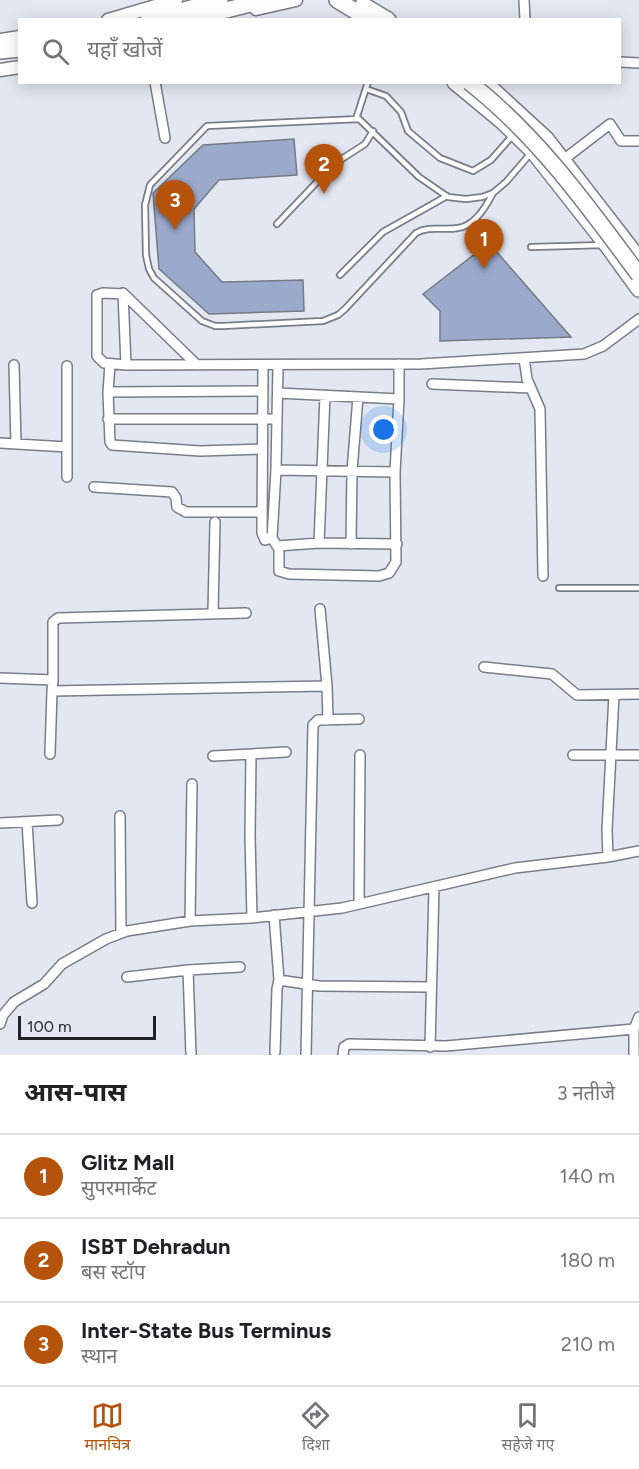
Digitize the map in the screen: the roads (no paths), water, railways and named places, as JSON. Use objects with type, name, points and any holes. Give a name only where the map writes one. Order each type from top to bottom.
[{"type":"highway","points":[[155,18],[220,0]]},
{"type":"highway","points":[[195,18],[266,0]]},
{"type":"highway","points":[[331,0],[351,18]]},
{"type":"highway","points":[[337,0],[367,18]]},
{"type":"highway","points":[[355,0],[385,18]]},
{"type":"highway","points":[[0,51],[18,49]]},
{"type":"highway","points":[[0,61],[18,59]]},
{"type":"highway","points":[[457,84],[533,151],[639,289]]},
{"type":"highway","points":[[471,84],[510,117],[554,163],[639,275]]},
{"type":"highway","points":[[486,84],[546,139],[639,259]]},
{"type":"main road","points":[[115,18],[176,0]]},
{"type":"main road","points":[[222,18],[296,0]]},
{"type":"main road","points":[[0,40],[18,37]]},
{"type":"main road","points":[[0,70],[18,67]]},
{"type":"street","points":[[524,0],[525,18]]},
{"type":"street","points":[[621,62],[639,63]]},
{"type":"street","points":[[155,84],[165,138]]},
{"type":"street","points":[[563,160],[610,124],[621,141],[639,141]]},
{"type":"street","points":[[197,365],[123,293],[100,293],[96,297],[97,356],[99,360],[111,364],[126,365],[278,366],[399,364],[591,353],[639,319]]},
{"type":"street","points":[[123,293],[126,365]]},
{"type":"street","points":[[524,358],[527,379],[540,409],[543,576]]},
{"type":"street","points":[[111,364],[108,419],[110,442],[115,447],[200,451],[261,449]]},
{"type":"street","points":[[278,366],[275,542],[279,554],[279,570],[282,573],[380,576],[389,573],[395,565],[397,544],[395,472],[399,364]]},
{"type":"street","points":[[14,365],[16,444]]},
{"type":"street","points":[[264,365],[261,419],[264,539],[275,542],[397,544]]},
{"type":"street","points":[[67,366],[68,477]]},
{"type":"street","points":[[432,384],[531,388]]},
{"type":"street","points":[[108,392],[263,391]]},
{"type":"street","points":[[278,393],[399,399]]},
{"type":"street","points":[[319,543],[325,395]]},
{"type":"street","points":[[351,544],[352,471],[358,397]]},
{"type":"street","points":[[108,419],[277,419]]},
{"type":"street","points":[[0,443],[67,447]]},
{"type":"street","points":[[261,480],[276,475],[322,470],[395,472]]},
{"type":"street","points":[[94,487],[172,492],[176,498],[177,507],[186,512],[262,512]]},
{"type":"street","points":[[213,612],[215,522]]},
{"type":"street","points":[[320,609],[328,720]]},
{"type":"street","points":[[50,754],[53,622],[58,618],[213,612],[246,613]]},
{"type":"street","points":[[484,667],[548,673],[556,676],[577,695],[639,694]]},
{"type":"street","points":[[0,678],[53,680]]},
{"type":"street","points":[[52,691],[327,686]]},
{"type":"street","points":[[608,857],[614,695]]},
{"type":"street","points":[[306,1055],[311,911],[313,725],[318,720],[358,719]]},
{"type":"street","points":[[213,756],[286,752]]},
{"type":"street","points":[[251,754],[252,918]]},
{"type":"street","points":[[359,903],[360,755]]},
{"type":"street","points":[[573,755],[639,755]]},
{"type":"street","points":[[190,921],[192,783]]},
{"type":"street","points":[[120,816],[121,933]]},
{"type":"street","points":[[0,823],[57,820]]},
{"type":"street","points":[[27,822],[32,903]]},
{"type":"street","points":[[0,1024],[14,1002],[44,984],[62,964],[121,933],[190,921],[252,918],[342,908],[536,865],[639,851]]},
{"type":"street","points":[[430,1047],[434,888]]},
{"type":"street","points":[[274,915],[279,980],[275,1052]]},
{"type":"street","points":[[127,977],[188,969],[240,967]]},
{"type":"street","points":[[188,969],[191,1055]]},
{"type":"street","points":[[279,980],[309,985],[431,987]]},
{"type":"street","points":[[634,1055],[634,1029],[639,1017]]},
{"type":"street","points":[[343,1055],[344,1047],[349,1044],[430,1047],[634,1029]]},
{"type":"lane","points":[[356,119],[367,84]]},
{"type":"lane","points":[[366,89],[386,96],[401,112],[408,131],[440,158],[473,171],[491,160],[514,134]]},
{"type":"lane","points":[[493,193],[466,199],[447,196],[419,177],[373,131],[362,121],[356,119],[210,125],[203,129],[155,178],[147,192],[145,206],[148,269],[154,278],[208,325],[323,321],[338,315],[345,309],[416,233],[430,228],[457,229],[466,225],[479,214],[493,193],[546,139]]},
{"type":"lane","points":[[277,224],[334,164],[365,144],[373,131]]},
{"type":"lane","points":[[340,275],[383,232],[447,196]]},
{"type":"lane","points":[[531,247],[607,245]]},
{"type":"lane","points":[[559,588],[639,588]]},
{"type":"place","name":"ISBT Dehradun","points":[[324,194]]},
{"type":"place","name":"Inter-State Bus Terminus","points":[[175,230]]},
{"type":"place","name":"Glitz Mall","points":[[484,269]]}]
